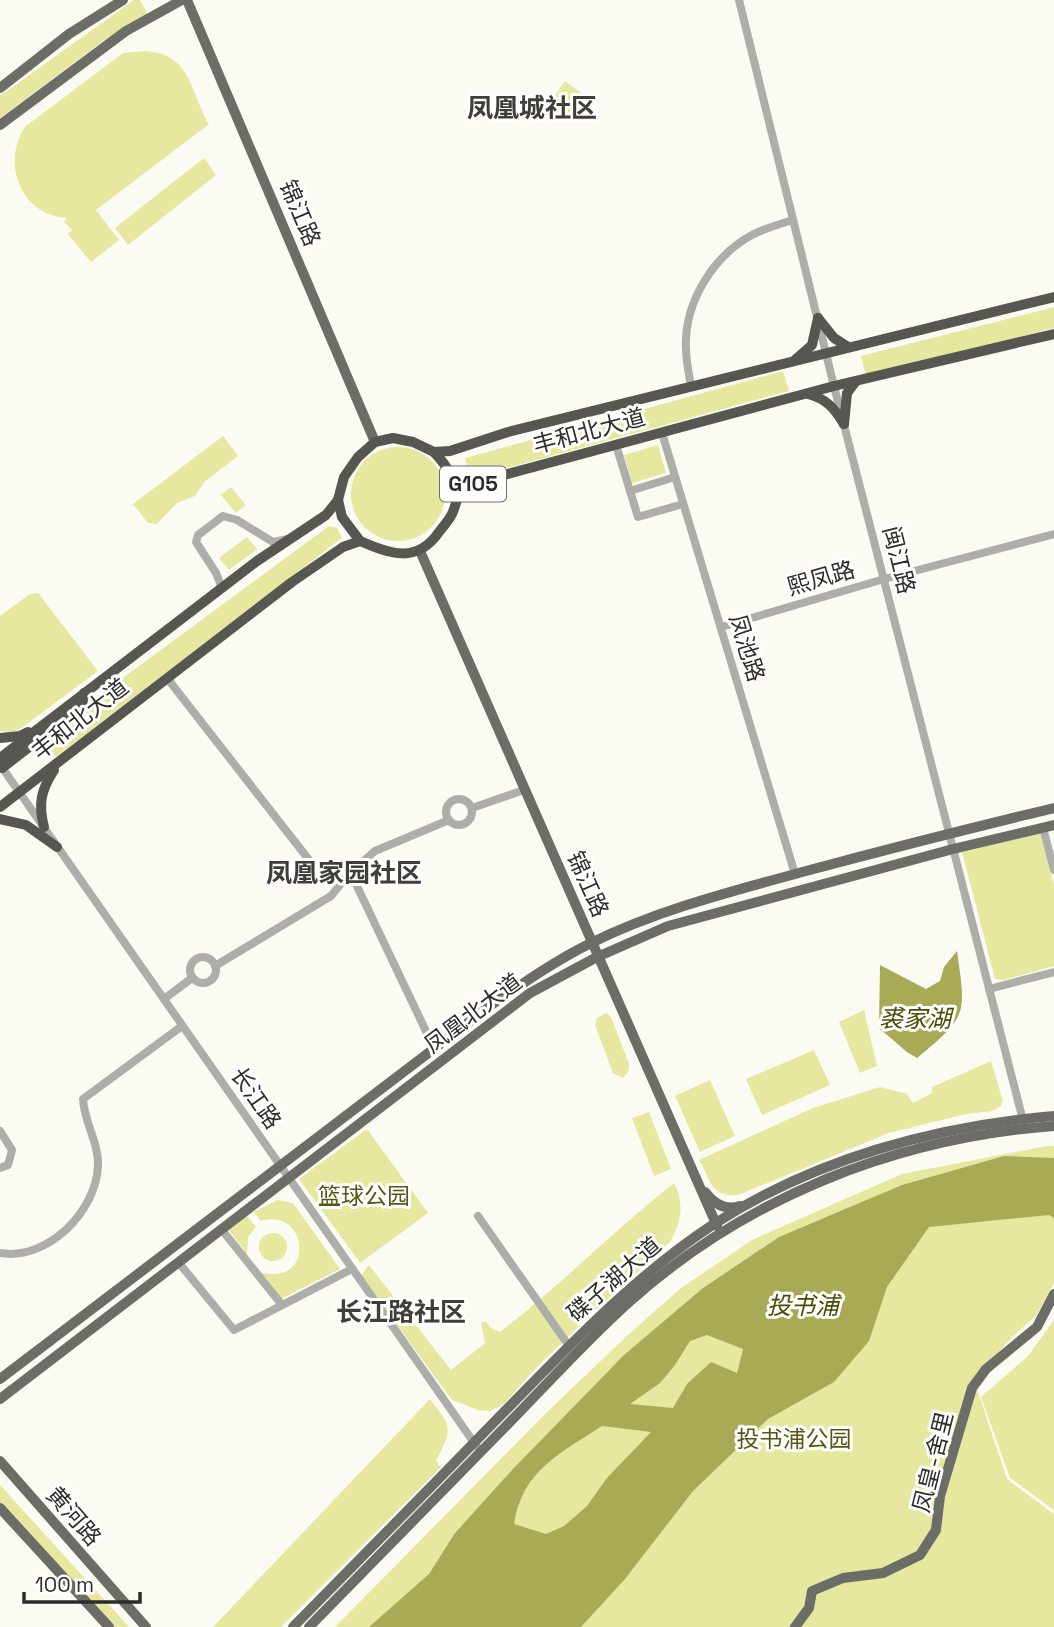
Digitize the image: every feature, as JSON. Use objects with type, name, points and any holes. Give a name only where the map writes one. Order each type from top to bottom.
[{"type":"highway","name":"丰和北大道","points":[[434,453],[794,360],[1054,297]]},
{"type":"highway","points":[[818,318],[834,338],[848,347]]},
{"type":"highway","points":[[794,360],[811,345],[818,318]]},
{"type":"highway","name":"丰和北大道","points":[[457,496],[467,485],[834,386],[1054,334]]},
{"type":"highway","points":[[844,424],[847,393],[856,381]]},
{"type":"highway","points":[[806,394],[822,398],[833,407],[844,424]]},
{"type":"highway","name":"G105","points":[[375,442],[393,438],[413,442],[434,453]]},
{"type":"highway","name":"丰和北大道","points":[[1,763],[40,727],[84,693],[222,588],[326,515],[338,500],[344,477],[358,457],[375,442]]},
{"type":"highway","points":[[434,453],[447,466],[457,496]]},
{"type":"highway","name":"G105","points":[[420,551],[435,538],[452,514],[457,496]]},
{"type":"highway","points":[[338,500],[342,517],[360,541],[399,554],[420,551]]},
{"type":"highway","name":"丰和北大道","points":[[0,807],[292,582],[343,547],[360,541]]},
{"type":"highway","points":[[1,763],[82,706],[84,693]]},
{"type":"highway","points":[[0,738],[20,736],[40,727]]},
{"type":"highway","points":[[44,827],[39,810],[41,799],[46,782],[60,761]]},
{"type":"highway","points":[[0,819],[26,825],[57,846]]},
{"type":"main road","points":[[0,88],[69,34],[123,0]]},
{"type":"main road","points":[[0,125],[126,31],[184,0]]},
{"type":"main road","name":"锦江路","points":[[184,0],[375,442]]},
{"type":"main road","name":"锦江路","points":[[420,551],[718,1228]]},
{"type":"main road","name":"凤凰北大道","points":[[0,1379],[434,1048],[533,976],[591,943],[658,915],[724,893],[1054,808]]},
{"type":"main road","name":"凤凰北大道","points":[[0,1399],[530,993],[597,957],[668,926],[953,849],[1054,825]]},
{"type":"main road","name":"碟子湖大道","points":[[293,1627],[628,1303],[718,1228],[810,1184],[885,1156],[1054,1116]]},
{"type":"main road","name":"碟子湖大道","points":[[309,1627],[569,1346],[607,1307],[648,1272],[766,1195],[827,1166],[911,1138],[1000,1121],[1054,1126]]},
{"type":"main road","points":[[698,1183],[717,1204],[728,1208],[766,1195]]},
{"type":"main road","name":"凤皇-舍里","points":[[794,1627],[809,1608],[812,1591],[844,1578],[883,1573],[920,1555],[936,1530],[940,1496],[972,1388],[986,1369],[1037,1327],[1054,1294]]},
{"type":"main road","name":"黄河路","points":[[0,1461],[146,1627]]},
{"type":"main road","points":[[0,1508],[109,1627]]},
{"type":"street","name":"闽江路","points":[[739,0],[834,386],[1024,1123]]},
{"type":"street","points":[[691,386],[686,348],[687,328],[700,289],[726,253],[753,234],[793,220]]},
{"type":"street","name":"凤池路","points":[[662,433],[795,874]]},
{"type":"street","points":[[616,445],[638,517],[683,504]]},
{"type":"street","points":[[630,491],[675,477]]},
{"type":"street","points":[[222,588],[216,573],[195,542],[198,535],[223,516],[237,520],[273,542],[291,539]]},
{"type":"street","name":"熙凤路","points":[[721,627],[884,579],[1054,534]]},
{"type":"street","points":[[167,678],[313,865],[323,870],[342,867],[355,882],[434,1048]]},
{"type":"street","name":"长江路","points":[[1,763],[477,1448]]},
{"type":"street","points":[[472,808],[524,790]]},
{"type":"street","points":[[453,801],[466,802],[472,808],[472,817],[463,825],[455,825],[449,820],[447,807],[453,801]]},
{"type":"street","points":[[215,966],[331,896],[349,874],[375,851],[449,820]]},
{"type":"street","points":[[1043,828],[1054,870]]},
{"type":"street","points":[[197,959],[210,959],[215,966],[215,975],[211,981],[203,984],[192,978],[191,965],[197,959]]},
{"type":"street","points":[[989,989],[1054,972]]},
{"type":"street","points":[[164,999],[192,978]]},
{"type":"street","points":[[0,1253],[16,1255],[32,1251],[61,1235],[74,1221],[96,1183],[98,1164],[82,1099],[182,1026]]},
{"type":"street","points":[[0,1131],[12,1150],[8,1165],[0,1168]]},
{"type":"street","points":[[478,1216],[569,1346]]},
{"type":"street","points":[[222,1230],[282,1305]]},
{"type":"street","points":[[179,1263],[234,1330],[352,1269]]},
{"type":"green space","points":[[134,0],[140,0],[148,15],[103,41],[0,118],[0,96]]},
{"type":"green space","points":[[145,51],[172,59],[181,67],[209,124],[96,210],[119,240],[91,262],[68,234],[72,230],[64,222],[67,218],[51,215],[27,198],[15,170],[18,140],[26,126],[123,53]]},
{"type":"green space","points":[[565,81],[585,96],[571,114],[552,100]]},
{"type":"green space","points":[[204,158],[216,175],[128,245],[115,228]]},
{"type":"green space","points":[[1054,307],[1054,328],[866,376],[861,356]]},
{"type":"green space","points":[[783,371],[789,391],[470,478],[465,458]]},
{"type":"green space","points":[[223,436],[238,456],[204,482],[195,496],[177,503],[157,524],[148,523],[133,504]]},
{"type":"green space","points":[[658,445],[666,473],[632,483],[624,455]]},
{"type":"green space","points":[[398,447],[416,451],[431,461],[441,476],[445,494],[441,512],[431,527],[416,537],[398,541],[380,537],[365,527],[355,512],[351,494],[355,476],[365,461],[380,451]]},
{"type":"green space","points":[[231,487],[246,505],[236,513],[221,495]]},
{"type":"green space","points":[[329,526],[337,528],[342,538],[57,756],[45,754],[42,750],[45,737],[88,708],[93,700]]},
{"type":"green space","points":[[247,537],[257,549],[229,570],[219,558]]},
{"type":"green space","points":[[38,593],[98,671],[20,729],[12,732],[0,731],[0,616],[30,594]]},
{"type":"green space","points":[[1040,833],[1054,885],[1054,966],[1004,980],[995,979],[962,852]]},
{"type":"green space","points":[[864,1010],[877,1066],[860,1073],[839,1022]]},
{"type":"green space","points":[[606,1013],[611,1017],[629,1064],[628,1072],[623,1078],[613,1073],[595,1025],[597,1018]]},
{"type":"green space","points":[[814,1050],[830,1085],[762,1115],[746,1079]]},
{"type":"green space","points":[[991,1061],[1003,1101],[1000,1107],[992,1111],[966,1114],[889,1133],[738,1195],[728,1195],[716,1190],[699,1160],[813,1108],[880,1087],[907,1094],[913,1103],[932,1093],[932,1087]]},
{"type":"green space","points":[[710,1080],[735,1136],[700,1152],[675,1096]]},
{"type":"green space","points":[[649,1112],[671,1169],[654,1176],[632,1118]]},
{"type":"green space","name":"篮球公园","points":[[367,1129],[428,1213],[360,1263],[299,1179]]},
{"type":"green space","name":"投书浦公园","points":[[1054,1146],[1054,1283],[1036,1316],[1013,1336],[974,1380],[1007,1479],[1054,1514],[1054,1627],[335,1627],[548,1411],[629,1334],[681,1288],[752,1240],[902,1174]]},
{"type":"green space","points":[[674,1183],[680,1198],[680,1213],[670,1242],[590,1315],[532,1372],[504,1404],[490,1411],[478,1410],[452,1400],[361,1276],[369,1265],[451,1370],[485,1343],[481,1322],[486,1322],[500,1332]]},
{"type":"green space","points":[[277,1200],[293,1203],[340,1269],[281,1299],[259,1272],[277,1274],[290,1269],[297,1259],[299,1247],[296,1235],[289,1225],[277,1220],[261,1221],[254,1212]]},
{"type":"green space","points":[[247,1216],[256,1227],[248,1237],[247,1254],[229,1230]]},
{"type":"green space","points":[[273,1233],[283,1237],[287,1247],[283,1257],[273,1261],[263,1257],[259,1247],[263,1237]]},
{"type":"green space","points":[[1054,1320],[1054,1510],[1010,1478],[981,1397],[1028,1356]]},
{"type":"green space","points":[[430,1399],[448,1428],[436,1461],[441,1467],[281,1627],[213,1627]]},
{"type":"green space","points":[[0,1485],[129,1627],[113,1627],[0,1503]]},
{"type":"water","name":"裘家湖","points":[[957,951],[962,989],[960,1013],[946,1033],[917,1058],[879,1028],[880,965],[926,989],[940,981],[944,967]]},
{"type":"water","name":"投书浦","points":[[1004,1156],[1054,1158],[1054,1218],[1049,1215],[929,1227],[887,1287],[869,1341],[834,1382],[768,1419],[693,1491],[625,1579],[581,1627],[369,1627],[429,1574],[455,1533],[624,1355],[703,1288],[779,1237],[902,1185]],"holes":[[[707,1335],[743,1349],[737,1373],[711,1362],[687,1384],[673,1408],[630,1404],[660,1383],[690,1341]],[[602,1426],[651,1432],[607,1478],[587,1506],[564,1526],[546,1534],[514,1524],[518,1505],[535,1476],[558,1455]]]},
{"type":"district","name":"凤凰城社区","points":[[532,108]]},
{"type":"district","name":"凤凰家园社区","points":[[344,873]]},
{"type":"district","name":"长江路社区","points":[[401,1312]]}]
